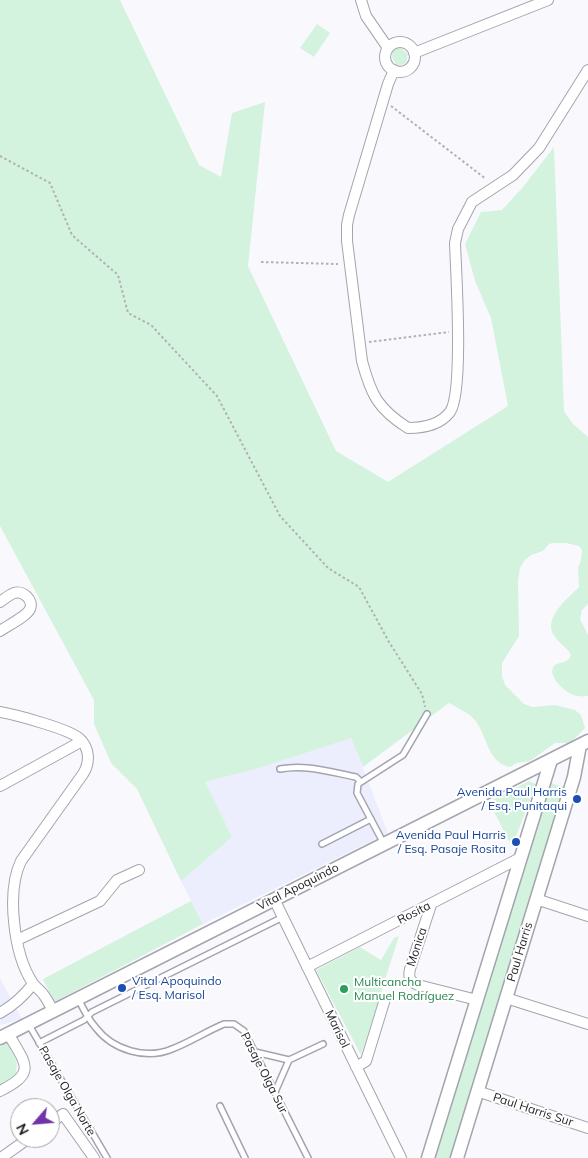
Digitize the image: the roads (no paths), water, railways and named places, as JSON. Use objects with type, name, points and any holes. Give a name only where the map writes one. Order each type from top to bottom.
[{"type":"street","points":[[361,0],[366,16],[388,48]]},
{"type":"street","points":[[414,53],[548,0]]},
{"type":"street","points":[[402,42],[408,44],[414,53],[414,63],[411,68],[402,72],[394,70],[386,62],[386,53],[392,44],[402,42]]},
{"type":"street","points":[[394,70],[383,100],[349,215],[347,241],[362,361],[366,378],[380,406],[390,416],[408,428],[432,425],[445,417],[451,410],[455,399],[458,331],[454,243],[458,229],[472,202],[519,170],[539,148],[587,75]]},
{"type":"street","points":[[0,602],[14,593],[21,592],[30,601],[30,608],[27,613],[0,631]]},
{"type":"street","points":[[0,712],[46,724],[77,736],[88,752],[86,769],[21,861],[16,872],[13,900],[17,940],[24,966],[33,984],[44,995],[53,1011]]},
{"type":"street","points":[[0,786],[82,741]]},
{"type":"street","name":"Vital Apoquindo","points":[[3,1035],[551,760],[585,746]]},
{"type":"street","name":"Paul Harris","points":[[457,1158],[585,746]]},
{"type":"street","points":[[428,1158],[551,760]]},
{"type":"street","name":"Rosita","points":[[307,967],[520,858]]},
{"type":"street","points":[[17,940],[100,901],[117,880],[139,870]]},
{"type":"street","name":"Marisol","points":[[274,899],[401,1158]]},
{"type":"street","points":[[536,899],[588,916]]},
{"type":"street","name":"Monica","points":[[431,905],[408,976],[418,985],[477,1000]]},
{"type":"street","points":[[0,1013],[16,1003],[33,984]]},
{"type":"street","points":[[506,998],[588,1024]]},
{"type":"street","points":[[356,1067],[366,1062],[385,999]]},
{"type":"street","points":[[0,1091],[18,1081],[24,1071],[24,1063],[3,1035]]},
{"type":"street","name":"Paul Harris Sur","points":[[477,1091],[588,1128]]},
{"type":"street","points":[[60,1116],[63,1114],[94,1158]]},
{"type":"street","points":[[1,1158],[15,1148]]},
{"type":"lane","points":[[384,844],[356,789],[360,781],[403,755],[427,714]]},
{"type":"lane","points":[[280,769],[294,766],[305,767],[356,777],[360,781]]},
{"type":"lane","points":[[322,844],[371,819]]},
{"type":"lane","points":[[39,1043],[84,1020],[101,1007],[283,917]]},
{"type":"lane","name":"Pasaje Olga Sur","points":[[78,998],[96,1028],[109,1041],[126,1050],[136,1052],[155,1053],[173,1049],[209,1030],[229,1023],[242,1028],[308,1158]]},
{"type":"lane","name":"Pasaje Olga Norte","points":[[28,1023],[107,1158]]},
{"type":"lane","points":[[255,1052],[290,1060],[323,1044]]},
{"type":"lane","points":[[275,1092],[290,1060]]},
{"type":"lane","points":[[220,1106],[245,1158]]},
{"type":"place","name":"Avenida Paul Harris / Esq. Punitaqui","points":[[577,799]]},
{"type":"place","name":"Avenida Paul Harris / Esq. Pasaje Rosita","points":[[516,842]]},
{"type":"place","name":"Vital Apoquindo / Esq. Marisol","points":[[122,988]]},
{"type":"place","name":"Multicancha Manuel Rodríguez","points":[[344,989]]}]
